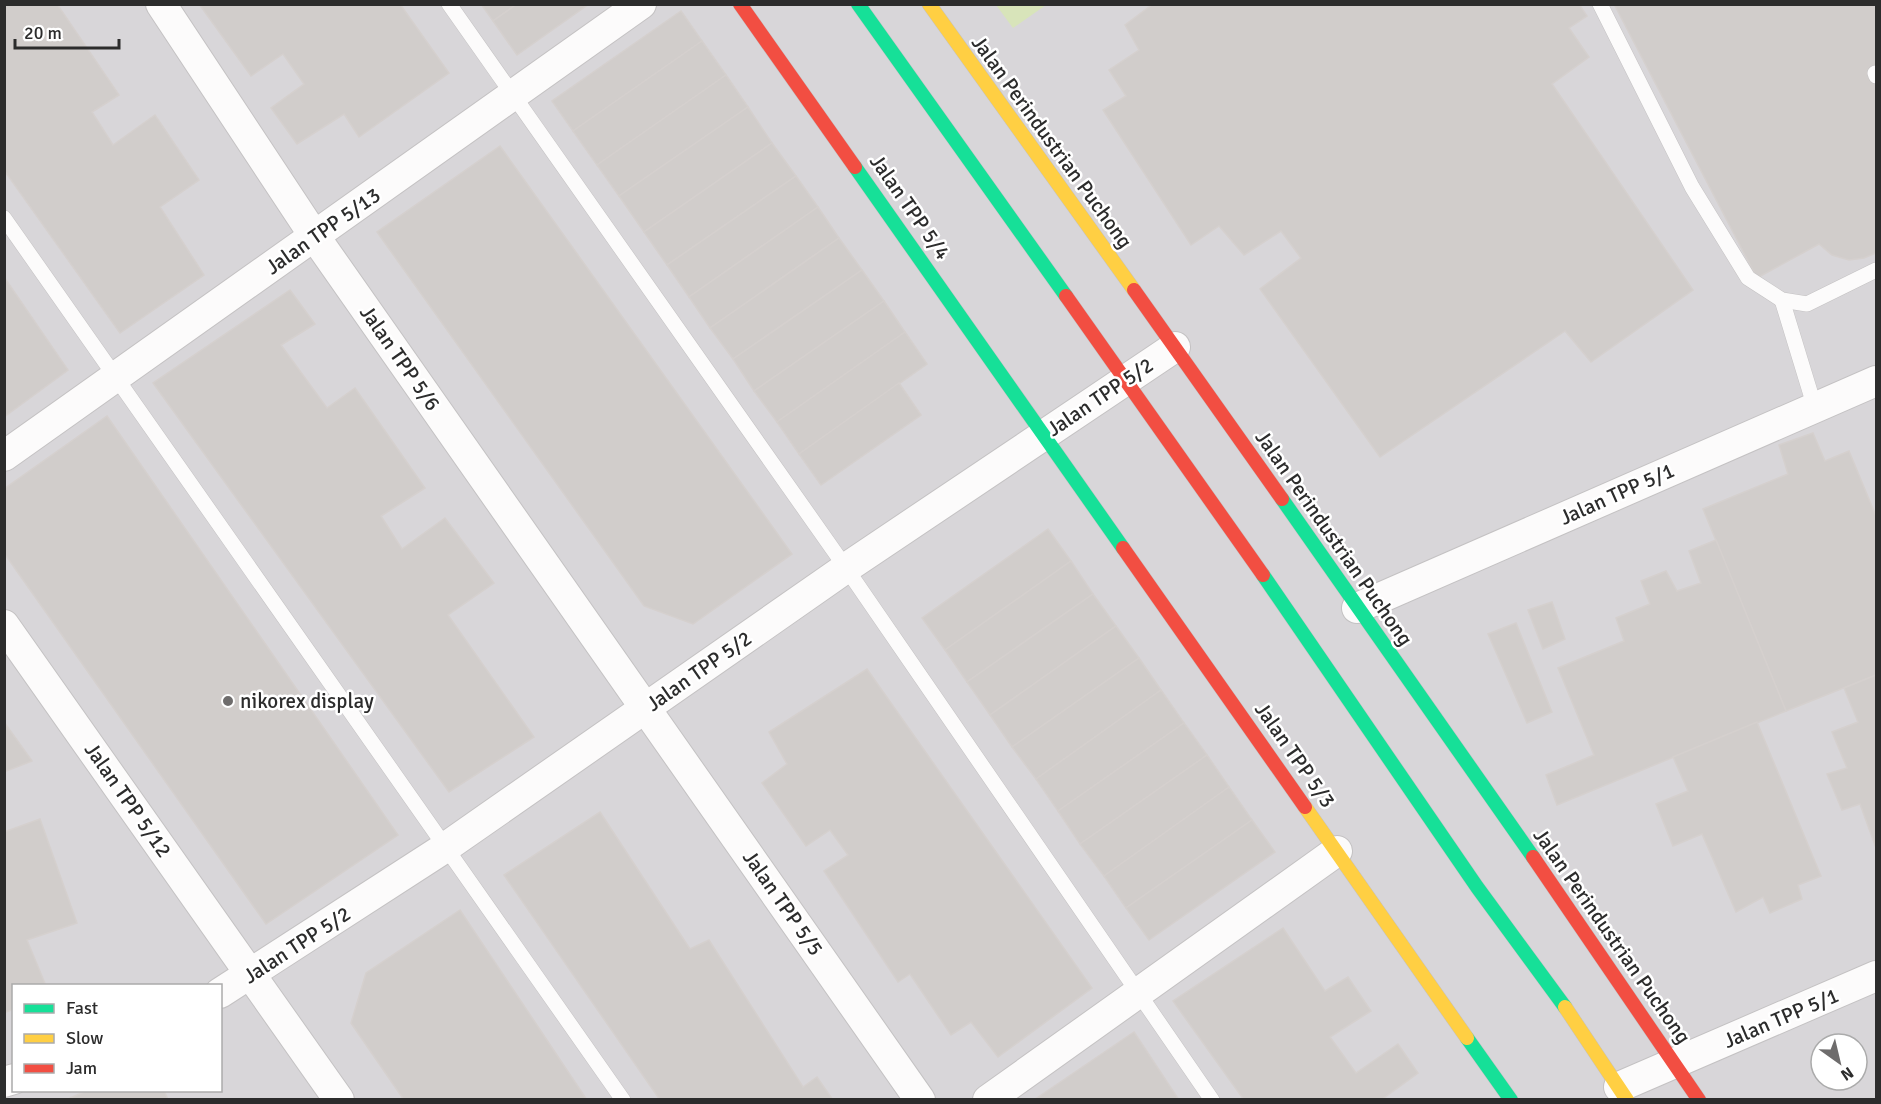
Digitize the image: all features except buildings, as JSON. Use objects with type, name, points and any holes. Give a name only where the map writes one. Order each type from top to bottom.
[{"type":"street","name":"Jalan TPP 5/6","points":[[161,4],[315,237],[646,708]]},
{"type":"street","name":"Jalan TPP 5/13","points":[[4,456],[642,4]]},
{"type":"street","name":"Jalan TPP 5/4","points":[[740,4],[1045,435]]},
{"type":"street","points":[[858,4],[1127,380],[1477,887],[1555,993],[1623,1093]]},
{"type":"street","name":"Jalan Perindustrian Puchong","points":[[929,4],[1175,347],[1699,1100]]},
{"type":"street","name":"Jalan TPP 5/2","points":[[222,992],[446,847],[846,568],[1175,347]]},
{"type":"street","name":"Jalan TPP 5/1","points":[[1357,608],[1876,381]]},
{"type":"street","name":"Jalan TPP 5/3","points":[[1045,435],[1511,1100]]},
{"type":"street","name":"Jalan TPP 5/12","points":[[4,625],[339,1100]]},
{"type":"street","name":"Jalan TPP 5/5","points":[[646,708],[920,1100]]},
{"type":"street","points":[[988,1100],[1337,851]]},
{"type":"street","name":"Jalan TPP 5/1","points":[[1623,1093],[1674,1063],[1876,976]]},
{"type":"lane","points":[[449,4],[846,568],[1212,1100]]},
{"type":"lane","points":[[1600,4],[1692,187],[1748,278],[1782,300],[1807,304],[1876,270]]},
{"type":"lane","points":[[4,218],[623,1100]]},
{"type":"lane","points":[[1782,300],[1815,408]]},
{"type":"shaded area","points":[[5,5],[1876,5],[1876,1099],[5,1100]]},
{"type":"green space","points":[[996,5],[1046,5],[1013,28]]},
{"type":"traffic: fast","points":[[858,4],[1066,296]]},
{"type":"traffic: fast","points":[[855,167],[1123,548]]},
{"type":"traffic: fast","points":[[1282,499],[1533,857]]},
{"type":"traffic: fast","points":[[1263,575],[1477,887],[1565,1007]]},
{"type":"traffic: fast","points":[[1467,1038],[1511,1100]]},
{"type":"traffic: slow","points":[[929,4],[1134,290]]},
{"type":"traffic: slow","points":[[1305,807],[1467,1038]]},
{"type":"traffic: slow","points":[[1565,1007],[1627,1100]]},
{"type":"traffic: jam","points":[[740,4],[855,167]]},
{"type":"traffic: jam","points":[[1134,290],[1282,499]]},
{"type":"traffic: jam","points":[[1066,296],[1263,575]]},
{"type":"traffic: jam","points":[[1123,548],[1305,807]]},
{"type":"traffic: jam","points":[[1533,857],[1699,1100]]},
{"type":"place","name":"nikorex display","points":[[228,701]]}]
